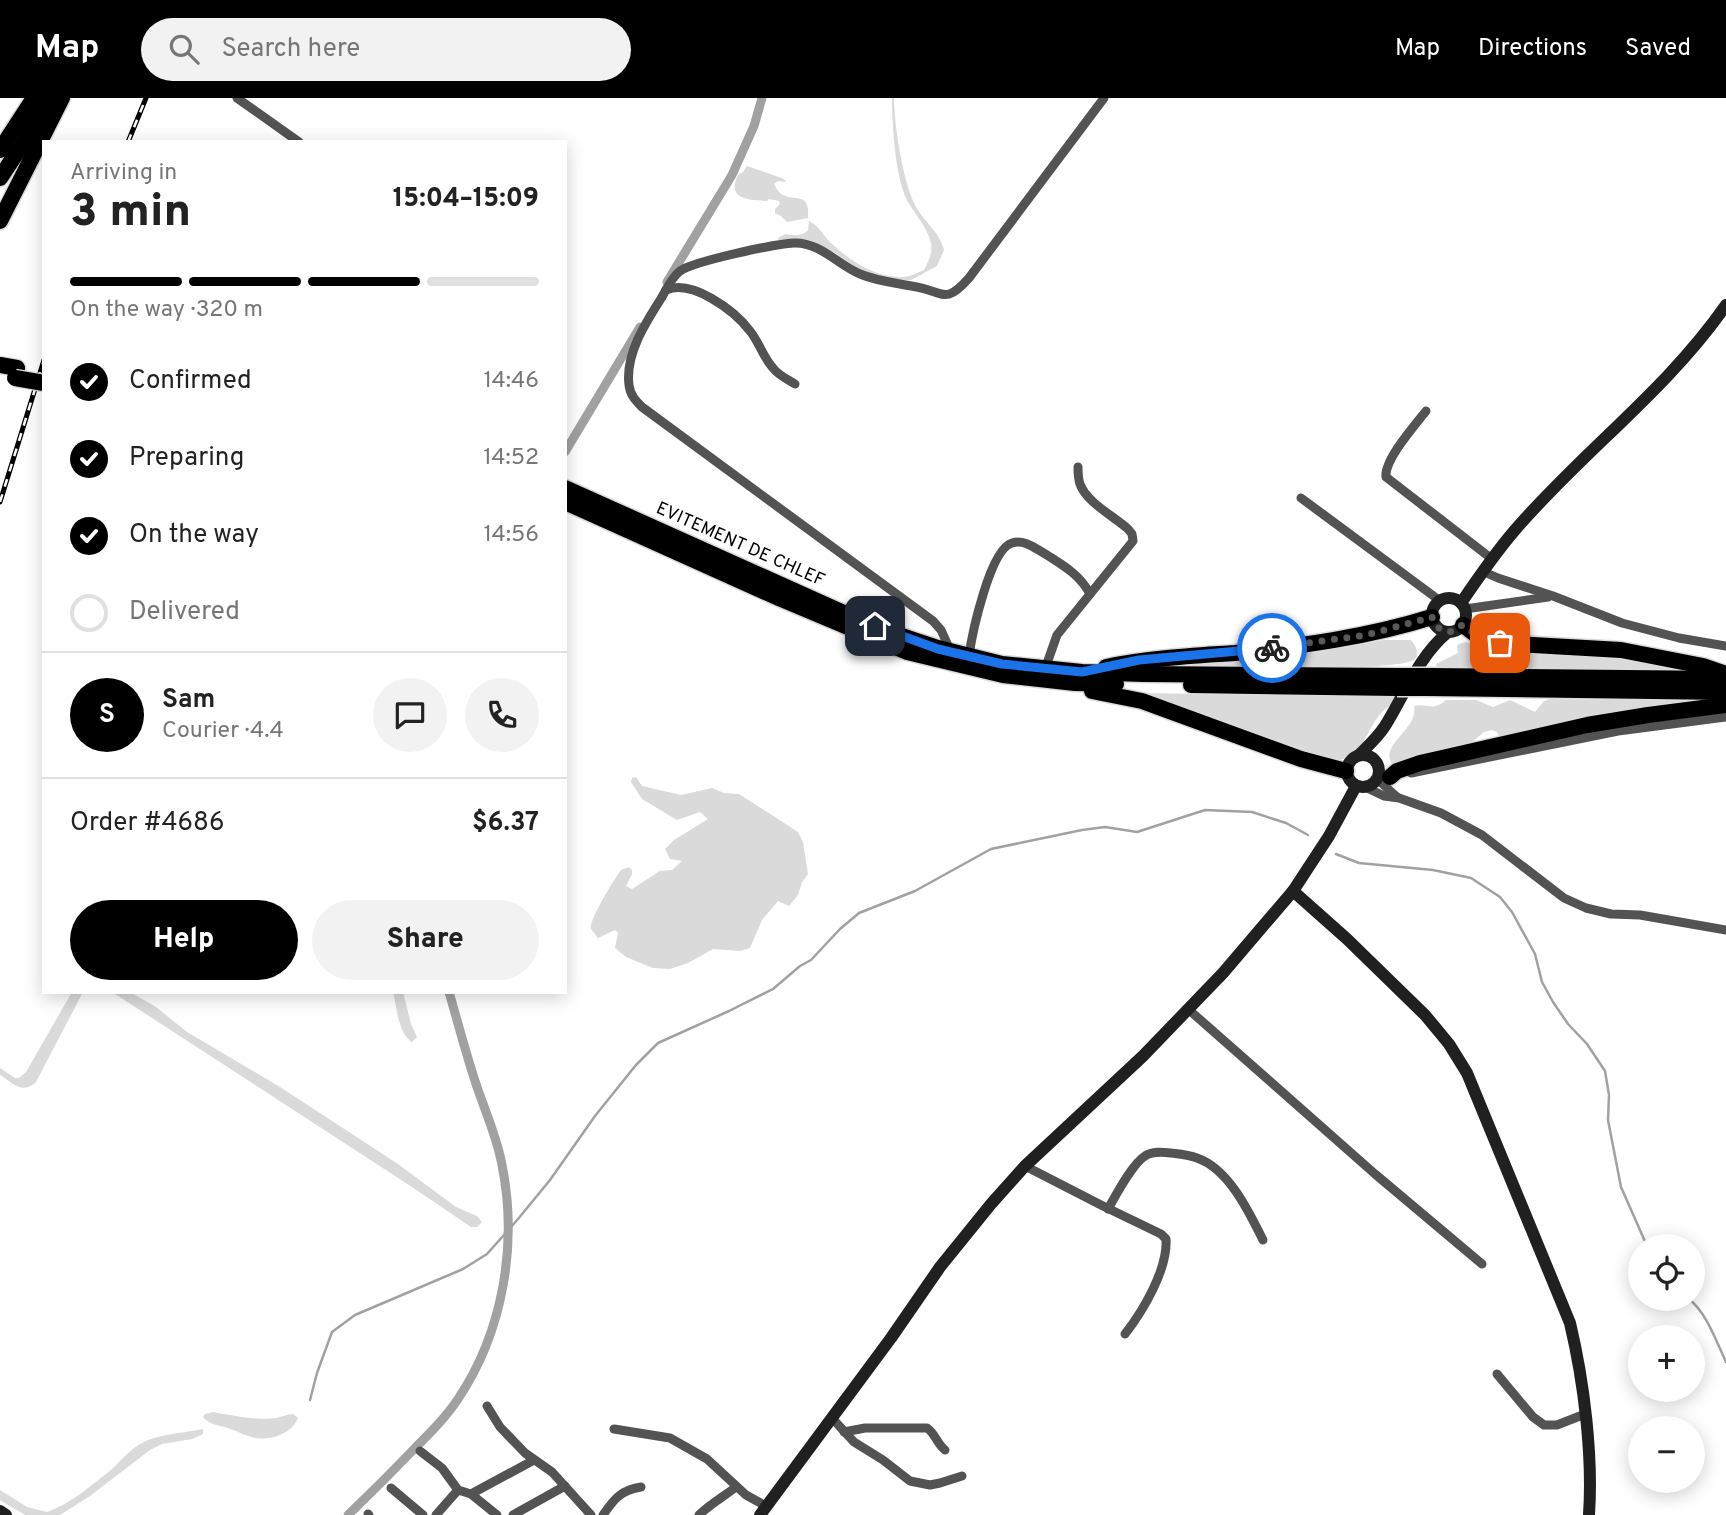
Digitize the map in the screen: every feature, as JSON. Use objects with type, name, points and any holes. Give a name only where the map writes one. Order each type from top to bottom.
[{"type":"highway","points":[[0,178],[50,98]]},
{"type":"highway","points":[[0,220],[62,98]]},
{"type":"highway","points":[[0,128],[32,100]]},
{"type":"highway","points":[[0,150],[32,100]]},
{"type":"highway","points":[[0,365],[11,374],[42,382]]},
{"type":"highway","points":[[11,374],[42,372]]},
{"type":"highway","name":"EVITEMENT DE CHLEF","points":[[567,489],[909,640],[1075,683],[1398,682]]},
{"type":"highway","name":"EVITEMENT DE CHLEF","points":[[567,503],[907,652],[1003,675],[1082,672],[1398,682]]},
{"type":"highway","points":[[1459,617],[1478,636],[1500,643],[1621,650],[1703,666],[1726,674]]},
{"type":"highway","points":[[1082,672],[1139,660],[1238,652],[1366,635],[1432,619]]},
{"type":"highway","points":[[1045,675],[1142,701],[1301,759],[1346,771]]},
{"type":"highway","points":[[1398,682],[1726,679]]},
{"type":"highway","points":[[1428,682],[1726,692]]},
{"type":"highway","points":[[1381,774],[1575,728],[1726,705]]},
{"type":"main road","points":[[1359,755],[1383,729],[1422,661],[1459,617],[1482,571],[1515,530],[1686,355],[1726,305]]},
{"type":"main road","points":[[1422,661],[1433,608],[1439,600],[1448,597],[1458,600],[1459,617]]},
{"type":"main road","points":[[1432,619],[1439,629],[1459,617]]},
{"type":"main road","points":[[1381,774],[1377,761],[1369,755],[1355,756],[1346,771],[1349,780],[1361,786],[1370,785],[1381,774],[1379,747],[1383,729]]},
{"type":"main road","points":[[763,1510],[940,1267],[992,1204],[1025,1166],[1143,1056],[1223,973],[1293,891],[1361,786]]},
{"type":"main road","points":[[1293,891],[1347,939],[1425,1016],[1467,1073],[1570,1323],[1585,1414],[1590,1480],[1589,1515]]},
{"type":"main road","points":[[0,1511],[6,1515]]},
{"type":"street","points":[[237,98],[296,140]]},
{"type":"street","points":[[951,652],[941,630],[933,621],[642,407],[633,398],[629,386],[633,354],[639,337],[678,272],[688,266],[787,243],[798,243],[820,250],[850,270],[876,279],[919,287],[940,295],[954,292],[969,278],[1104,98]]},
{"type":"street","points":[[666,290],[676,287],[690,288],[727,309],[750,331],[777,373],[795,384]]},
{"type":"street","points":[[1426,411],[1386,467],[1386,477],[1492,559]]},
{"type":"street","points":[[1045,675],[1057,635],[1133,541],[1128,529],[1083,489],[1078,477],[1078,467]]},
{"type":"street","points":[[1301,498],[1439,600]]},
{"type":"street","points":[[969,656],[981,599],[1002,551],[1011,543],[1023,542],[1058,563],[1080,579],[1090,594]]},
{"type":"street","points":[[1482,571],[1622,623],[1679,638],[1726,646]]},
{"type":"street","points":[[1459,617],[1553,596]]},
{"type":"street","points":[[1381,774],[1404,775],[1618,731],[1726,717]]},
{"type":"street","points":[[1381,774],[1399,798]]},
{"type":"street","points":[[1361,786],[1384,796],[1399,798],[1441,813],[1482,835],[1564,898],[1587,908],[1611,914],[1640,915],[1726,930]]},
{"type":"street","points":[[1188,1009],[1375,1174],[1482,1264]]},
{"type":"street","points":[[1108,1209],[1125,1180],[1145,1155],[1160,1152],[1183,1154],[1198,1158],[1223,1176],[1247,1209],[1263,1240]]},
{"type":"street","points":[[1025,1166],[1165,1237],[1167,1242],[1159,1272],[1139,1316],[1125,1334]]},
{"type":"street","points":[[1497,1374],[1533,1417],[1544,1425],[1558,1424],[1585,1414]]},
{"type":"street","points":[[487,1406],[500,1427],[525,1453],[552,1472],[591,1515]]},
{"type":"street","points":[[832,1418],[863,1449],[883,1460],[910,1481],[930,1485],[962,1476]]},
{"type":"street","points":[[845,1432],[866,1428],[927,1428],[945,1450]]},
{"type":"street","points":[[614,1429],[670,1438],[707,1459],[763,1510]]},
{"type":"street","points":[[420,1451],[442,1468],[457,1490],[471,1494],[497,1515]]},
{"type":"street","points":[[471,1494],[534,1460]]},
{"type":"street","points":[[513,1515],[565,1486]]},
{"type":"street","points":[[603,1515],[620,1493],[641,1487]]},
{"type":"street","points":[[699,1515],[712,1502],[736,1487]]},
{"type":"street","points":[[391,1488],[423,1515]]},
{"type":"street","points":[[436,1515],[457,1490]]},
{"type":"shaded area","points":[[892,98],[900,153],[911,195],[918,211],[939,238],[944,250],[937,266],[911,280],[900,281],[862,272],[834,252],[804,240],[779,241],[778,238],[785,234],[803,234],[808,230],[809,221],[844,254],[872,271],[902,277],[924,270],[931,254],[931,244],[927,231],[905,196],[899,174]]},
{"type":"shaded area","points":[[747,166],[786,181],[774,184],[781,194],[804,200],[808,218],[787,222],[775,213],[779,201],[753,200],[737,194],[735,183],[738,175]]},
{"type":"shaded area","points":[[1384,640],[1411,640],[1416,649],[1415,659],[1402,663],[1337,668],[1158,667],[1317,652]]},
{"type":"shaded area","points":[[1465,642],[1509,651],[1614,656],[1701,672],[1437,667],[1436,664],[1458,653],[1457,646]]},
{"type":"shaded area","points":[[1138,693],[1396,697],[1400,700],[1381,713],[1362,745],[1350,757],[1330,760]]},
{"type":"shaded area","points":[[1446,700],[1476,700],[1493,707],[1510,700],[1535,712],[1544,701],[1726,700],[1500,739],[1497,732],[1492,730],[1484,732],[1463,750],[1393,765],[1390,758],[1394,744],[1411,723],[1414,706],[1434,706]]},
{"type":"shaded area","points":[[636,777],[642,786],[681,795],[712,788],[724,793],[739,794],[798,832],[803,842],[808,874],[798,895],[789,906],[778,901],[762,920],[750,948],[740,951],[713,949],[688,963],[670,969],[653,968],[626,957],[615,948],[618,933],[615,930],[598,938],[592,930],[594,917],[621,870],[629,867],[632,870],[626,886],[632,889],[660,871],[672,870],[682,861],[670,859],[665,849],[674,840],[708,819],[700,812],[677,820],[642,799],[631,782],[632,778]]},
{"type":"shaded area","points":[[71,994],[82,994],[36,1082],[22,1088],[0,1075],[0,1068],[15,1078],[26,1072]]},
{"type":"shaded area","points":[[115,994],[133,994],[156,1007],[187,1032],[280,1087],[398,1164],[456,1207],[477,1216],[482,1222],[477,1227],[471,1227]]},
{"type":"shaded area","points":[[393,994],[404,994],[417,1037],[412,1042],[401,1027]]},
{"type":"shaded area","points":[[213,1412],[262,1419],[293,1414],[298,1418],[286,1432],[261,1439],[208,1422],[203,1417]]},
{"type":"shaded area","points":[[203,1429],[203,1434],[192,1439],[162,1444],[150,1450],[90,1496],[60,1515],[25,1515],[0,1500],[0,1490],[27,1507],[47,1512],[80,1494],[144,1442],[165,1435]]},
{"type":"waterway","points":[[667,282],[732,175],[754,126],[762,98]]},
{"type":"waterway","points":[[567,449],[640,327]]},
{"type":"waterway","points":[[310,1400],[332,1332],[355,1315],[463,1269],[487,1254],[550,1180],[595,1116],[636,1065],[658,1043],[773,989],[811,960],[859,913],[915,891],[991,849],[1082,830],[1105,827],[1137,832],[1205,810],[1252,812],[1286,823],[1308,835]]},
{"type":"waterway","points":[[1336,854],[1359,863],[1433,870],[1471,878],[1500,897],[1512,912],[1535,954],[1542,982],[1553,1002],[1605,1071],[1609,1095],[1608,1120],[1621,1187],[1642,1234]]},
{"type":"waterway","points":[[348,1515],[433,1430],[458,1399],[486,1345],[503,1286],[508,1225],[502,1165],[450,994]]},
{"type":"waterway","points":[[1700,1311],[1726,1362]]},
{"type":"railway","points":[[129,140],[146,98]]},
{"type":"railway","points":[[0,502],[42,366]]},
{"type":"way so far","points":[[1272,648],[1366,635],[1432,617],[1436,626],[1443,631],[1453,632],[1462,625],[1486,640],[1500,643]]},
{"type":"route","points":[[875,626],[938,649],[1002,664],[1082,672],[1139,660],[1272,648]]}]
